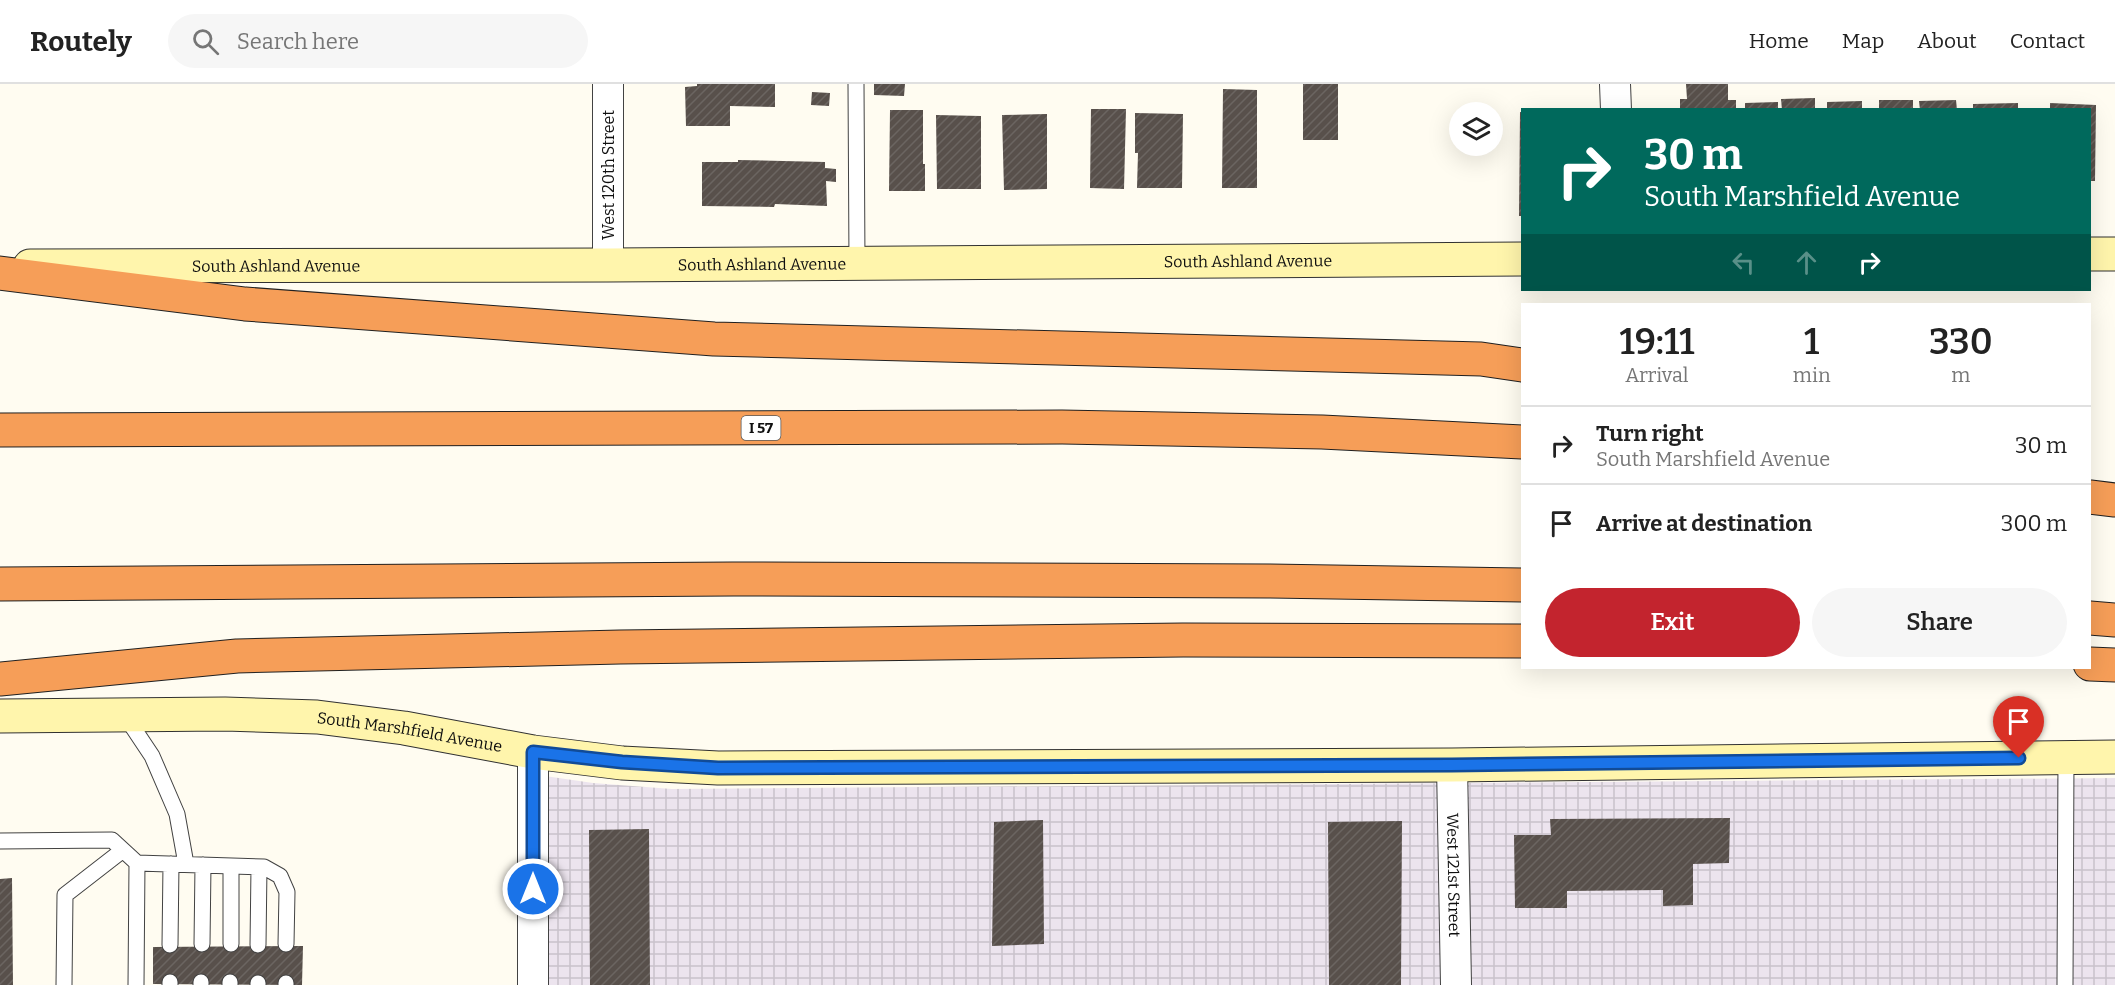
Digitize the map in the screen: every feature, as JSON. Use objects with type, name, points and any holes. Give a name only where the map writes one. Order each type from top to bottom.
[{"type":"highway","points":[[0,273],[244,304],[714,339],[1481,359],[1521,365]]},
{"type":"highway","name":"I 57","points":[[0,430],[1062,427],[1322,432],[1521,442]]},
{"type":"highway","points":[[2091,497],[2115,500]]},
{"type":"highway","points":[[0,584],[745,579],[1269,581],[1521,585]]},
{"type":"highway","points":[[2091,618],[2115,620]]},
{"type":"highway","points":[[0,679],[237,656],[620,647],[1183,640],[1521,641]]},
{"type":"highway","points":[[2091,664],[2115,665]]},
{"type":"main road","points":[[2091,254],[2115,254]]},
{"type":"main road","name":"South Ashland Avenue","points":[[0,266],[857,264],[1521,259]]},
{"type":"main road","name":"South Marshfield Avenue","points":[[0,716],[225,714],[317,717],[404,728],[533,752],[622,762],[718,768],[1452,765],[2115,757]]},
{"type":"street","name":"West 120th Street","points":[[608,265],[609,84]]},
{"type":"street","points":[[1615,84],[1616,108]]},
{"type":"street","points":[[533,752],[533,985]]},
{"type":"street","name":"West 121st Street","points":[[1452,765],[1456,985]]},
{"type":"lane","points":[[856,84],[857,264]]},
{"type":"lane","points":[[124,714],[152,756],[177,814],[179,864],[170,945]]},
{"type":"lane","points":[[2065,985],[2066,758]]},
{"type":"lane","points":[[0,841],[112,840],[137,863],[264,867],[280,876],[287,892],[286,944]]},
{"type":"lane","points":[[64,985],[65,895],[123,850]]},
{"type":"lane","points":[[136,985],[137,863]]},
{"type":"lane","points":[[202,944],[203,865]]},
{"type":"lane","points":[[231,866],[231,944]]},
{"type":"lane","points":[[258,945],[259,867]]},
{"type":"shaded area","points":[[538,775],[593,783],[672,789],[2115,778],[2115,985],[539,985]]},
{"type":"building","points":[[697,84],[775,84],[775,107],[730,106],[730,126],[686,126],[685,87],[697,86]]},
{"type":"building","points":[[874,84],[905,84],[904,96],[874,95]]},
{"type":"building","points":[[1303,84],[1338,84],[1338,140],[1303,140]]},
{"type":"building","points":[[1686,84],[1728,84],[1728,100],[1736,100],[1736,108],[1680,108],[1680,99],[1687,99]]},
{"type":"building","points":[[1223,89],[1257,90],[1257,188],[1222,188]]},
{"type":"building","points":[[812,92],[830,93],[829,106],[811,105]]},
{"type":"building","points":[[1815,98],[1815,108],[1782,108],[1781,99]]},
{"type":"building","points":[[1879,100],[1913,100],[1913,108],[1879,108]]},
{"type":"building","points":[[1956,100],[1957,108],[1920,108],[1919,101]]},
{"type":"building","points":[[1862,101],[1862,108],[1827,108],[1827,102]]},
{"type":"building","points":[[1778,102],[1778,108],[1745,108],[1745,103]]},
{"type":"building","points":[[2018,103],[2018,108],[1973,108],[1973,104]]},
{"type":"building","points":[[2050,103],[2096,105],[2095,181],[2091,181],[2091,108],[2050,108]]},
{"type":"building","points":[[1091,109],[1126,109],[1124,189],[1090,188]]},
{"type":"building","points":[[890,110],[923,110],[925,191],[889,191]]},
{"type":"building","points":[[1520,112],[1521,112],[1521,216],[1519,216]]},
{"type":"building","points":[[1135,113],[1183,114],[1182,188],[1137,188],[1138,153],[1135,153]]},
{"type":"building","points":[[1047,114],[1047,189],[1004,190],[1002,115]]},
{"type":"building","points":[[936,115],[981,116],[981,189],[937,189]]},
{"type":"building","points":[[738,160],[825,162],[825,168],[836,169],[836,182],[826,181],[827,206],[775,204],[774,207],[702,206],[702,162],[738,162]]},
{"type":"building","points":[[1730,818],[1729,863],[1693,864],[1693,905],[1663,906],[1663,890],[1567,891],[1567,908],[1515,908],[1514,835],[1551,835],[1550,819]]},
{"type":"building","points":[[1043,820],[1044,944],[992,946],[994,822]]},
{"type":"building","points":[[1402,821],[1401,985],[1329,985],[1328,822]]},
{"type":"building","points":[[649,829],[650,985],[590,985],[589,830]]},
{"type":"building","points":[[12,878],[13,985],[0,985],[0,879]]},
{"type":"building","points":[[303,946],[302,985],[153,984],[153,947]]},
{"type":"route","points":[[533,889],[533,752],[622,762],[718,768],[1452,765],[2019,758]]}]
